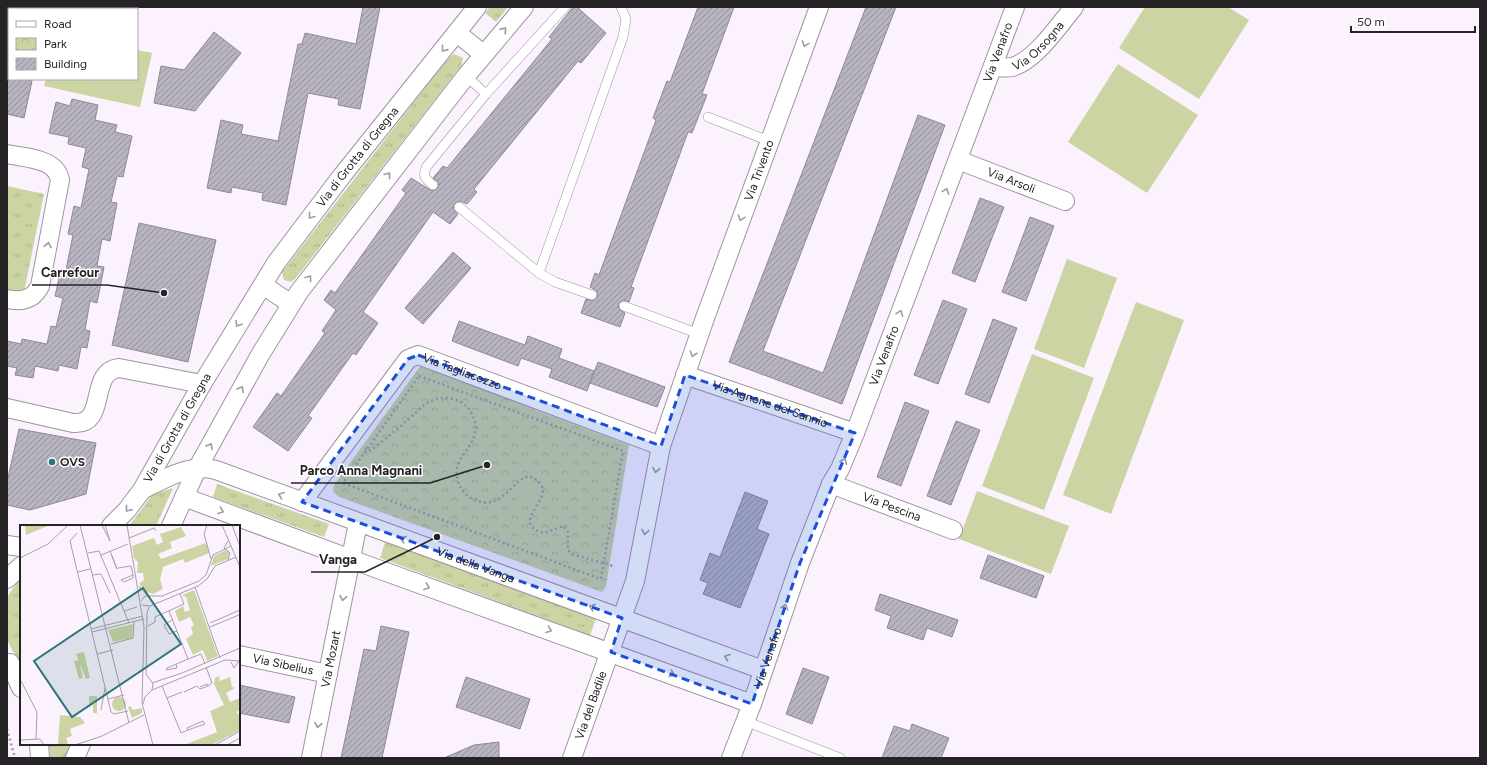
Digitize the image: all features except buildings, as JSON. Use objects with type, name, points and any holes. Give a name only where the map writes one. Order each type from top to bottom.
[{"type":"street","name":"Via di Grotta di Gregna","points":[[112,525],[127,510],[142,490],[202,384],[289,244],[477,7]]},
{"type":"street","points":[[171,525],[197,469],[260,355],[291,304],[342,233],[483,54],[524,7]]},
{"type":"street","name":"Via Trivento","points":[[652,493],[660,446],[769,141],[819,7]]},
{"type":"street","name":"Via Venafro","points":[[731,758],[752,704],[800,563],[831,484],[840,468],[855,433],[1015,7]]},
{"type":"street","name":"Via Orsogna","points":[[993,66],[1011,67],[1024,61],[1042,44],[1074,7]]},
{"type":"street","points":[[456,33],[483,54]]},
{"type":"street","points":[[7,154],[48,163],[57,171],[60,180],[40,286],[35,294],[27,299],[18,301],[7,299]]},
{"type":"street","name":"Via Arsoli","points":[[958,160],[1065,201]]},
{"type":"street","points":[[263,285],[291,304]]},
{"type":"street","name":"Via Tagliacozzo","points":[[302,502],[408,359],[418,355],[660,446]]},
{"type":"street","points":[[7,408],[73,423],[83,423],[88,421],[94,412],[105,376],[114,369],[119,368],[202,384]]},
{"type":"street","name":"Via Agnone del Sannio","points":[[685,375],[855,433]]},
{"type":"street","name":"Via della Vanga","points":[[142,490],[177,474],[197,469],[208,468],[216,470],[763,670]]},
{"type":"street","name":"Via Pescina","points":[[831,484],[953,530]]},
{"type":"street","name":"Via del Badile","points":[[572,758],[635,581],[652,493]]},
{"type":"street","points":[[184,497],[351,560],[611,652],[752,704]]},
{"type":"street","name":"Via Mozart","points":[[311,758],[358,523]]},
{"type":"street","points":[[7,545],[20,547]]},
{"type":"street","points":[[7,579],[20,567]]},
{"type":"street","name":"Via Sibelius","points":[[240,654],[328,674]]},
{"type":"street","points":[[13,664],[20,685]]},
{"type":"street","points":[[39,745],[40,758]]},
{"type":"street","points":[[75,758],[81,745]]},
{"type":"lane","points":[[433,185],[426,180],[424,171],[486,94],[565,7]]},
{"type":"lane","points":[[539,273],[623,37],[626,19],[621,7]]},
{"type":"lane","points":[[466,76],[486,94]]},
{"type":"lane","points":[[708,117],[769,141]]},
{"type":"lane","points":[[459,207],[539,273],[555,282],[592,295]]},
{"type":"lane","points":[[624,306],[700,334]]},
{"type":"lane","points":[[745,721],[840,758]]},
{"type":"path","points":[[419,376],[622,451],[601,579],[343,483],[366,449],[419,376]]},
{"type":"path","points":[[350,438],[369,451],[431,401],[449,398],[458,401],[472,413],[476,430],[472,442],[458,464],[458,480],[461,489],[466,495],[481,502],[499,499],[512,489],[520,479],[525,476],[534,478],[541,484],[544,490],[542,497],[532,511],[530,517],[530,522],[534,528],[545,533],[563,526],[568,532],[568,550],[572,554],[613,566]]},
{"type":"path","points":[[7,729],[15,758]]},
{"type":"highlighted area","points":[[418,355],[661,446],[685,375],[855,433],[800,563],[752,704],[611,652],[622,618],[302,502],[408,359]]},
{"type":"green space","points":[[490,7],[508,7],[496,22],[485,13]]},
{"type":"green space","points":[[1145,7],[1228,7],[1249,20],[1199,99],[1119,48]]},
{"type":"green space","points":[[138,50],[152,53],[140,107],[44,86],[46,80],[138,80]]},
{"type":"green space","points":[[454,54],[463,58],[461,66],[295,279],[291,282],[284,280],[282,271],[446,61]]},
{"type":"green space","points":[[1118,64],[1198,115],[1147,193],[1068,142]]},
{"type":"green space","points":[[7,186],[44,194],[23,297],[7,293]]},
{"type":"green space","points":[[1067,259],[1117,278],[1084,368],[1034,349]]},
{"type":"green space","points":[[1136,302],[1184,320],[1111,514],[1063,495]]},
{"type":"green space","points":[[1032,354],[1094,378],[1044,510],[982,486]]},
{"type":"green space","points":[[421,365],[425,365],[527,407],[629,445],[606,586],[602,592],[339,497],[333,491],[334,485]]},
{"type":"green space","points":[[528,479],[538,482],[541,492],[538,502],[528,505],[518,502],[515,492],[518,482]]},
{"type":"green space","points":[[217,484],[329,524],[324,537],[213,497]]},
{"type":"green space","points":[[173,488],[156,525],[130,525],[153,494]]},
{"type":"green space","points":[[977,491],[1069,526],[1051,574],[959,539]]},
{"type":"green space","points":[[385,542],[596,619],[590,635],[380,558]]},
{"type":"green space","points":[[20,578],[20,659],[15,655],[7,640],[7,597]]},
{"type":"green space","points":[[49,745],[72,745],[66,758],[50,758]]},
{"type":"place","name":"Carrefour","points":[[164,293]]},
{"type":"place","name":"OVS","points":[[52,462]]},
{"type":"place","name":"Parco Anna Magnani","points":[[487,465]]},
{"type":"place","name":"Vanga","points":[[437,537]]}]
